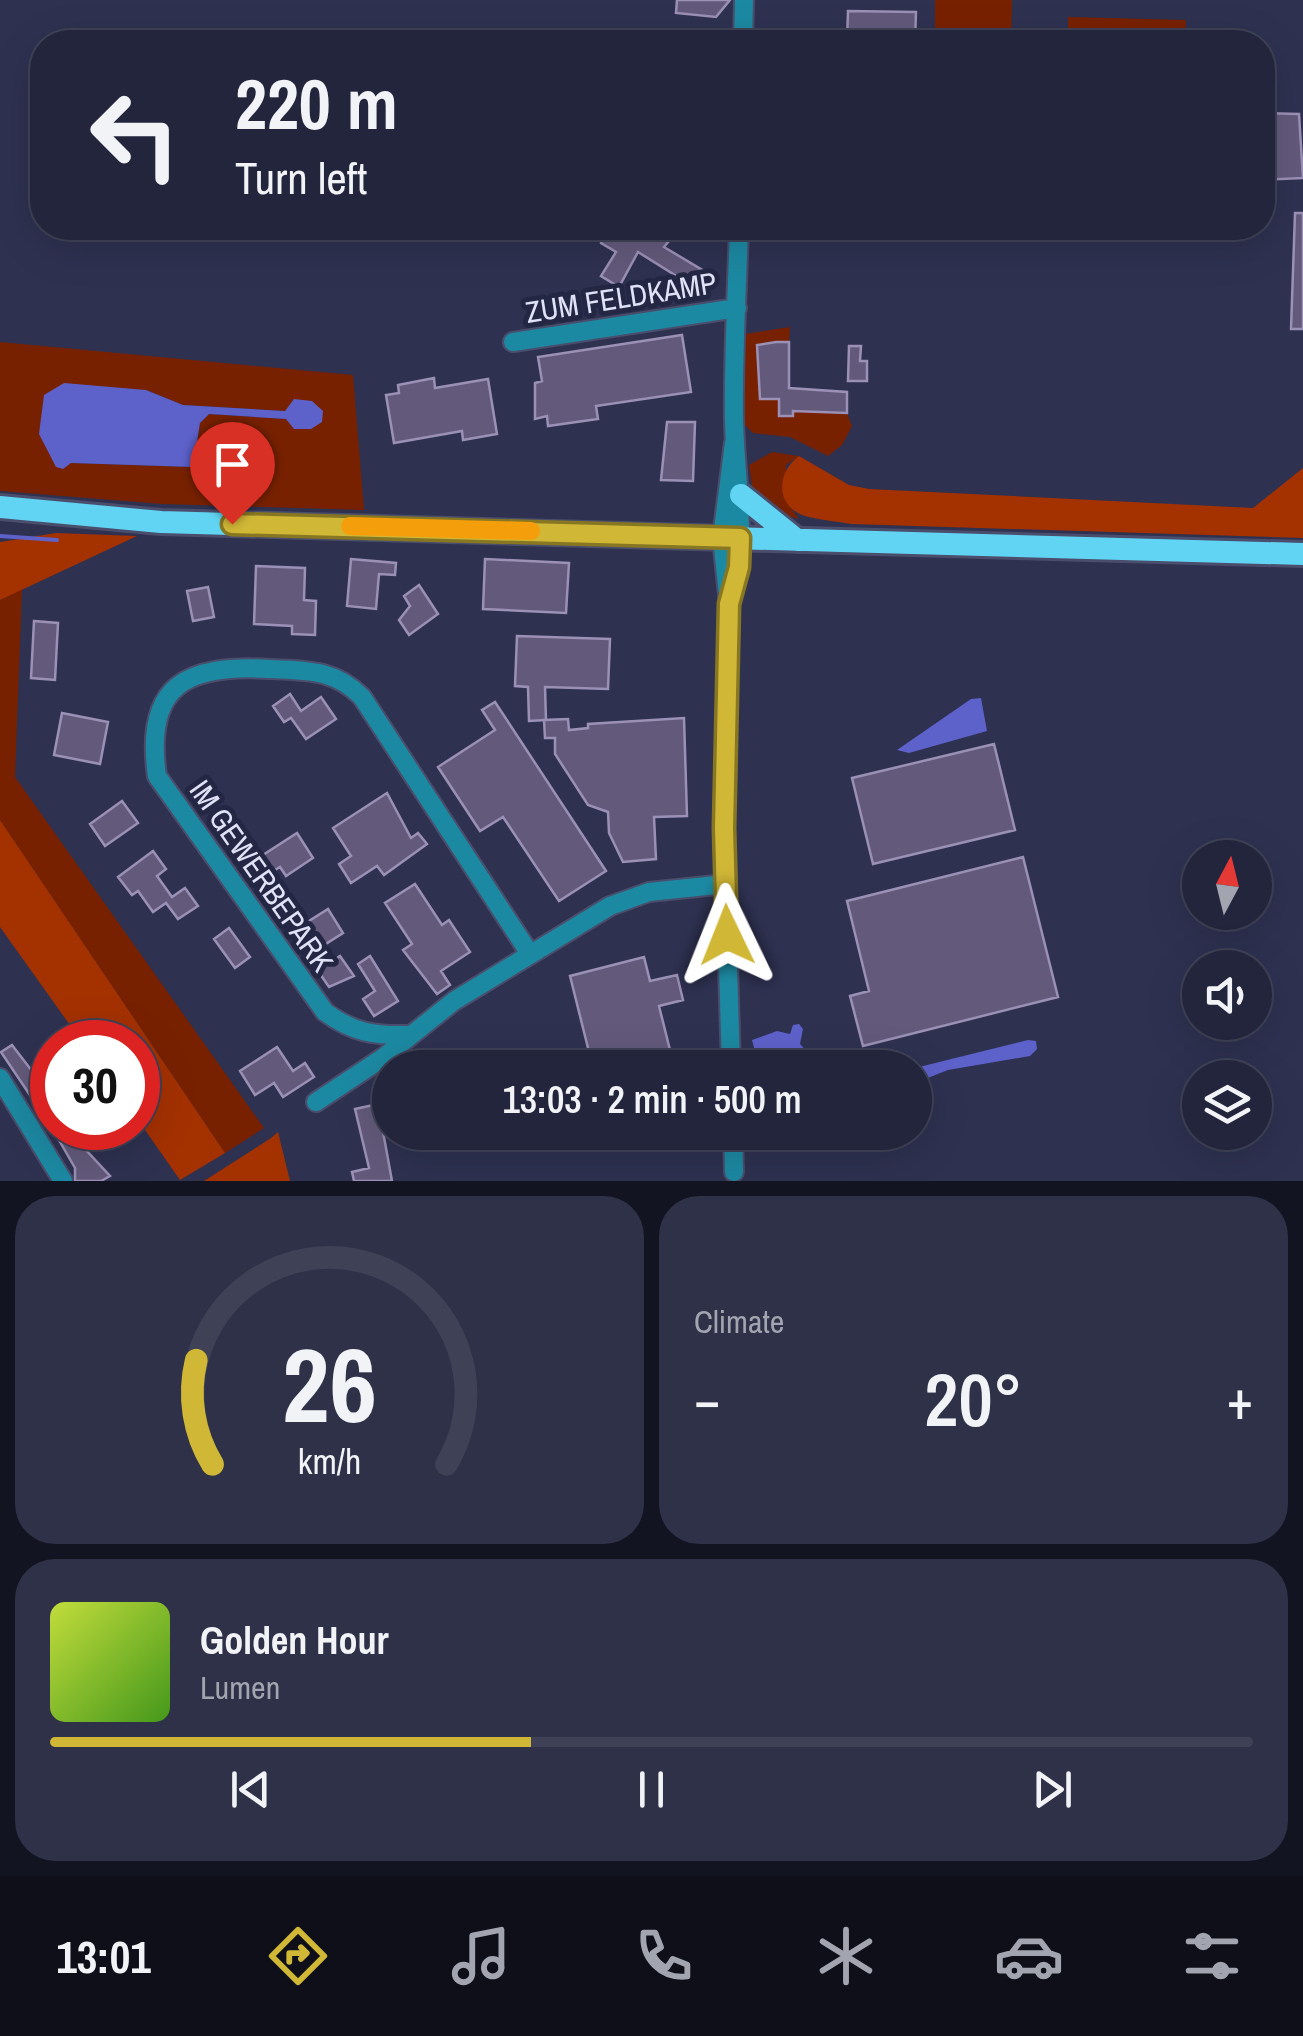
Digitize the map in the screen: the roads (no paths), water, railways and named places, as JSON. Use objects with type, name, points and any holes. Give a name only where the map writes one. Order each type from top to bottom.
[{"type":"main road","points":[[741,495],[797,540]]},
{"type":"main road","points":[[0,507],[161,522],[1303,554]]},
{"type":"street","points":[[743,30],[744,0]]},
{"type":"street","name":"ZUM FELDKAMP","points":[[731,538],[738,240]]},
{"type":"street","name":"ZUM FELDKAMP","points":[[513,342],[736,308]]},
{"type":"street","name":"ZUM FELDKAMP","points":[[731,538],[741,495],[734,443]]},
{"type":"street","points":[[731,538],[739,567],[729,604],[726,884],[731,1050]]},
{"type":"street","name":"IM GEWERBEPARK","points":[[407,1035],[380,1036],[346,1028],[324,1012],[157,776],[153,745],[158,711],[176,688],[197,674],[224,666],[329,672],[350,684],[530,954]]},
{"type":"street","points":[[316,1102],[384,1058],[407,1035],[610,906],[649,892],[726,884]]},
{"type":"street","points":[[0,1078],[63,1181]]},
{"type":"street","points":[[733,1150],[734,1172]]},
{"type":"waterway","points":[[0,536],[57,540]]}]
